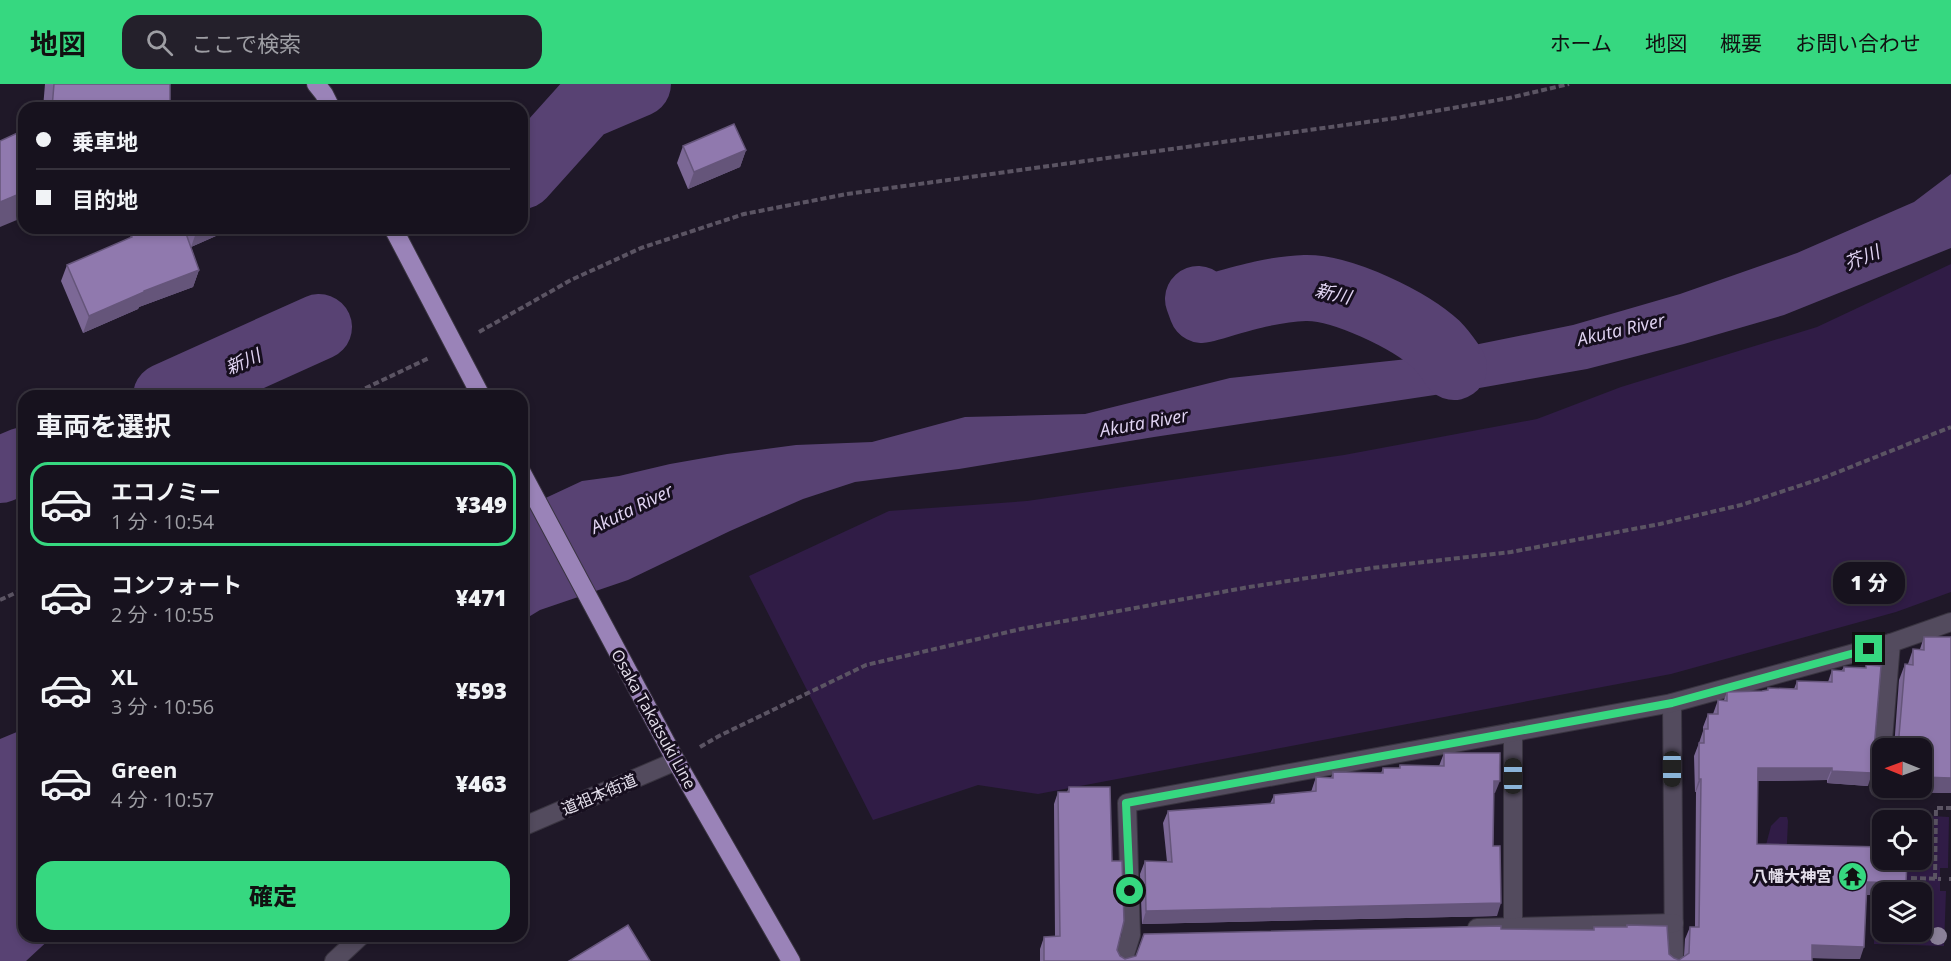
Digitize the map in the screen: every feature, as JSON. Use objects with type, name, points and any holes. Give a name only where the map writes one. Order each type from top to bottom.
[{"type":"main road","points":[[316,84],[328,102]]},
{"type":"main road","points":[[396,234],[478,390]]},
{"type":"main road","name":"Osaka Takatsuki Line","points":[[528,484],[676,761],[791,961]]},
{"type":"street","points":[[1123,961],[1137,935],[1126,803],[1672,703],[1891,642],[1951,622]]},
{"type":"street","points":[[1882,738],[1891,642]]},
{"type":"street","points":[[1672,703],[1674,961]]},
{"type":"street","points":[[1513,732],[1513,927]]},
{"type":"street","name":"道祖本街道","points":[[528,824],[676,761]]},
{"type":"street","points":[[1465,928],[1674,923]]},
{"type":"street","points":[[334,961],[355,942]]},
{"type":"path","points":[[362,390],[454,346],[571,280],[641,248],[744,214],[847,194],[1396,118],[1509,98],[1569,84]]},
{"type":"path","points":[[676,761],[719,736],[866,665],[1021,629],[1249,587],[1372,568],[1511,552],[1660,524],[1742,505],[1951,427]]},
{"type":"path","points":[[0,600],[18,592]]},
{"type":"path","points":[[1935,879],[1936,808],[1951,808]]},
{"type":"path","points":[[1911,879],[1941,879]]},
{"type":"shaded area","points":[[1951,264],[1951,592],[1896,612],[1671,674],[1038,794],[978,785],[873,820],[749,576],[889,511],[1027,501],[1344,455],[1537,419],[1621,387],[1817,327]]},
{"type":"shaded area","points":[[1932,816],[1949,817],[1948,868],[1940,868],[1940,891],[1946,891],[1944,946],[1874,944],[1874,942],[1932,942],[1932,882],[1904,882],[1904,870],[1932,870]]},
{"type":"shaded area","points":[[1780,817],[1787,817],[1788,821],[1786,864],[1766,845],[1771,826]]},
{"type":"water","points":[[1951,174],[1951,248],[1784,315],[1587,369],[1468,390],[959,469],[855,482],[803,499],[628,580],[540,610],[528,617],[528,506],[582,481],[619,476],[727,454],[796,445],[872,442],[965,417],[1085,414],[1230,378],[1445,355],[1479,344],[1573,325],[1680,294],[1797,253],[1914,202]]},
{"type":"water","points":[[18,732],[18,942],[47,942],[26,961],[0,961],[0,739]]},
{"type":"building","points":[[54,84],[170,84],[170,102],[52,102]]},
{"type":"building","points":[[734,124],[746,150],[694,172],[683,146]]},
{"type":"building","points":[[18,133],[18,194],[0,202],[0,141]]},
{"type":"building","points":[[186,234],[199,270],[144,291],[89,316],[67,265],[132,237],[131,235]]},
{"type":"building","points":[[1924,637],[1951,637],[1951,778],[1932,777],[1932,738],[1899,738],[1905,664],[1913,665],[1913,649],[1924,650]]},
{"type":"building","points":[[1866,665],[1881,666],[1875,738],[1872,738],[1872,773],[1832,771],[1832,768],[1758,768],[1757,844],[1872,847],[1872,870],[1907,870],[1906,882],[1867,882],[1864,947],[1812,945],[1812,961],[1044,961],[1044,937],[1060,936],[1058,792],[1069,792],[1069,787],[1110,787],[1112,861],[1122,861],[1124,921],[1117,950],[1125,959],[1136,956],[1144,934],[1501,926],[1501,929],[1594,930],[1594,927],[1627,927],[1627,925],[1667,926],[1669,954],[1679,960],[1689,953],[1690,927],[1699,927],[1701,779],[1699,779],[1699,743],[1704,743],[1704,729],[1708,729],[1708,714],[1718,714],[1718,700],[1727,701],[1727,692],[1762,691],[1768,688],[1797,689],[1797,681],[1832,682],[1832,670],[1844,671],[1844,667],[1866,668]]},
{"type":"building","points":[[1444,753],[1500,753],[1500,781],[1494,781],[1493,846],[1500,846],[1501,903],[1146,911],[1145,861],[1172,862],[1168,811],[1274,803],[1274,795],[1316,791],[1316,777],[1333,778],[1333,772],[1383,773],[1383,768],[1400,768],[1400,765],[1444,766]]},
{"type":"building","points":[[628,925],[650,961],[569,961]]},
{"type":"waterway","name":"新川","points":[[528,169],[584,107],[638,84]]},
{"type":"waterway","name":"新川","points":[[1198,299],[1202,310],[1253,296],[1292,289],[1320,289],[1337,293],[1375,307],[1410,325],[1437,345],[1454,367]]},
{"type":"waterway","name":"新川","points":[[179,390],[319,327]]},
{"type":"waterway","name":"新川","points":[[0,470],[18,462]]},
{"type":"place","name":"八幡大神宮","points":[[1853,876]]},
{"type":"route","points":[[1130,891],[1126,803],[1672,703],[1869,649]]},
{"type":"water label","name":"芥川","points":[[1862,258]]},
{"type":"water label","name":"Akuta River","points":[[1621,330]]},
{"type":"water label","name":"Akuta River","points":[[1144,423]]},
{"type":"water label","name":"Akuta River","points":[[632,509]]}]
